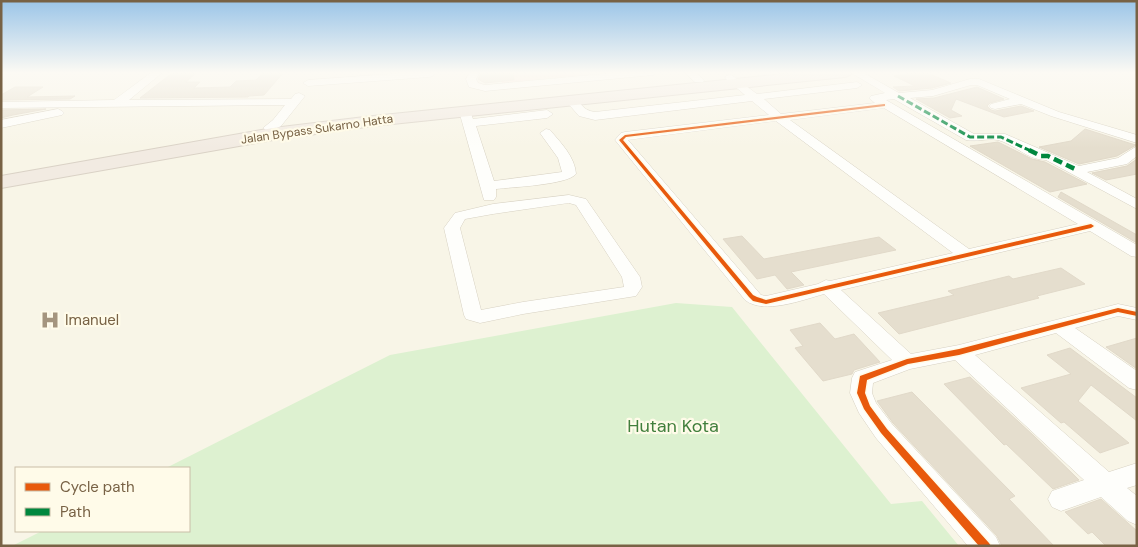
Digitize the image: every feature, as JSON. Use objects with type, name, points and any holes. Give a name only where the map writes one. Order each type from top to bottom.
[{"type":"highway","name":"Jalan Bypass Sukarno Hatta","points":[[1,176],[269,128],[482,98]]},
{"type":"highway","name":"Jalan Bypass Sukarno Hatta","points":[[1,182],[273,134],[467,117],[584,98]]},
{"type":"street","points":[[117,104],[125,98]]},
{"type":"street","points":[[269,128],[277,123],[297,98]]},
{"type":"street","points":[[756,98],[775,117],[966,255]]},
{"type":"street","points":[[571,100],[583,114],[595,116],[760,98]]},
{"type":"street","points":[[902,98],[726,124],[625,136],[621,140],[755,299],[775,301],[826,286],[1091,226]]},
{"type":"street","points":[[1016,98],[1055,114],[1137,139]]},
{"type":"street","points":[[892,99],[970,137],[979,139],[994,136],[1001,137],[1041,156],[1048,156],[1078,170]]},
{"type":"street","points":[[892,99],[1091,226],[1137,252]]},
{"type":"street","points":[[995,106],[1022,100]]},
{"type":"street","points":[[264,102],[286,112]]},
{"type":"street","points":[[1,106],[294,102]]},
{"type":"street","points":[[1,124],[103,104]]},
{"type":"street","points":[[493,209],[467,117],[547,114]]},
{"type":"street","points":[[488,186],[561,177],[569,174],[570,169],[566,160],[546,133]]},
{"type":"street","points":[[1136,204],[1074,171],[1122,161],[1137,150]]},
{"type":"street","points":[[569,199],[581,202],[631,277],[633,286],[630,292],[523,308],[480,317],[473,315],[452,228],[460,216],[493,209],[569,199]]},
{"type":"street","points":[[826,286],[907,362]]},
{"type":"street","points":[[986,546],[884,431],[867,407],[861,393],[863,378],[907,362],[959,352],[1118,310],[1137,314]]},
{"type":"street","points":[[1058,325],[1137,382]]},
{"type":"street","points":[[959,352],[1137,513]]},
{"type":"street","points":[[1061,499],[1137,474]]},
{"type":"green space","name":"Hutan Kota","points":[[676,303],[732,307],[891,504],[922,501],[959,546],[12,546],[40,532],[190,532],[190,467],[168,467],[390,355]]},
{"type":"building","points":[[1,98],[72,98],[70,99],[1,100]]},
{"type":"building","points":[[1001,98],[1004,99],[990,103],[987,106],[995,111],[1021,106],[1034,111],[1004,117],[956,99],[951,110],[962,116],[950,118],[916,99]]},
{"type":"building","points":[[46,109],[13,115],[1,118],[1,110]]},
{"type":"building","points":[[1085,129],[1136,145],[1117,156],[1079,164],[1039,147],[1071,141]]},
{"type":"building","points":[[998,142],[1032,159],[1045,162],[1087,184],[1050,192],[970,146]]},
{"type":"building","points":[[1137,159],[1137,174],[1106,180],[1092,173],[1127,166]]},
{"type":"building","points":[[1061,192],[1137,235],[1137,243],[1058,197]]},
{"type":"building","points":[[742,236],[764,259],[879,237],[896,250],[791,272],[804,285],[787,289],[775,275],[757,279],[723,239]]},
{"type":"building","points":[[1061,268],[1085,284],[1037,296],[1039,298],[899,334],[878,313],[954,295],[948,291],[1009,276],[1013,279]]},
{"type":"building","points":[[820,323],[835,339],[854,334],[880,362],[854,370],[852,374],[823,381],[795,348],[803,346],[790,330]]},
{"type":"building","points":[[1137,338],[1137,369],[1106,347]]},
{"type":"building","points":[[1070,348],[1137,398],[1137,421],[1091,385],[1078,401],[1129,443],[1100,453],[1064,422],[1061,423],[1021,388],[1071,374],[1047,355]]},
{"type":"building","points":[[970,377],[1079,480],[1053,489],[1006,444],[1004,445],[944,384]]},
{"type":"building","points":[[912,392],[1015,496],[1009,499],[1054,546],[1002,546],[997,536],[893,423],[877,401]]},
{"type":"building","points":[[1101,499],[1137,531],[1137,546],[1106,546],[1092,532],[1088,534],[1065,512]]},
{"type":"marked path","points":[[901,98],[970,137],[1001,137],[1077,170]]},
{"type":"cycle path","points":[[884,105],[625,136],[621,140],[751,296],[766,302],[1091,226]]},
{"type":"cycle path","points":[[986,546],[884,431],[867,407],[861,393],[863,378],[907,362],[959,352],[1118,310],[1137,314]]},
{"type":"place","name":"Imanuel","points":[[50,320]]}]
